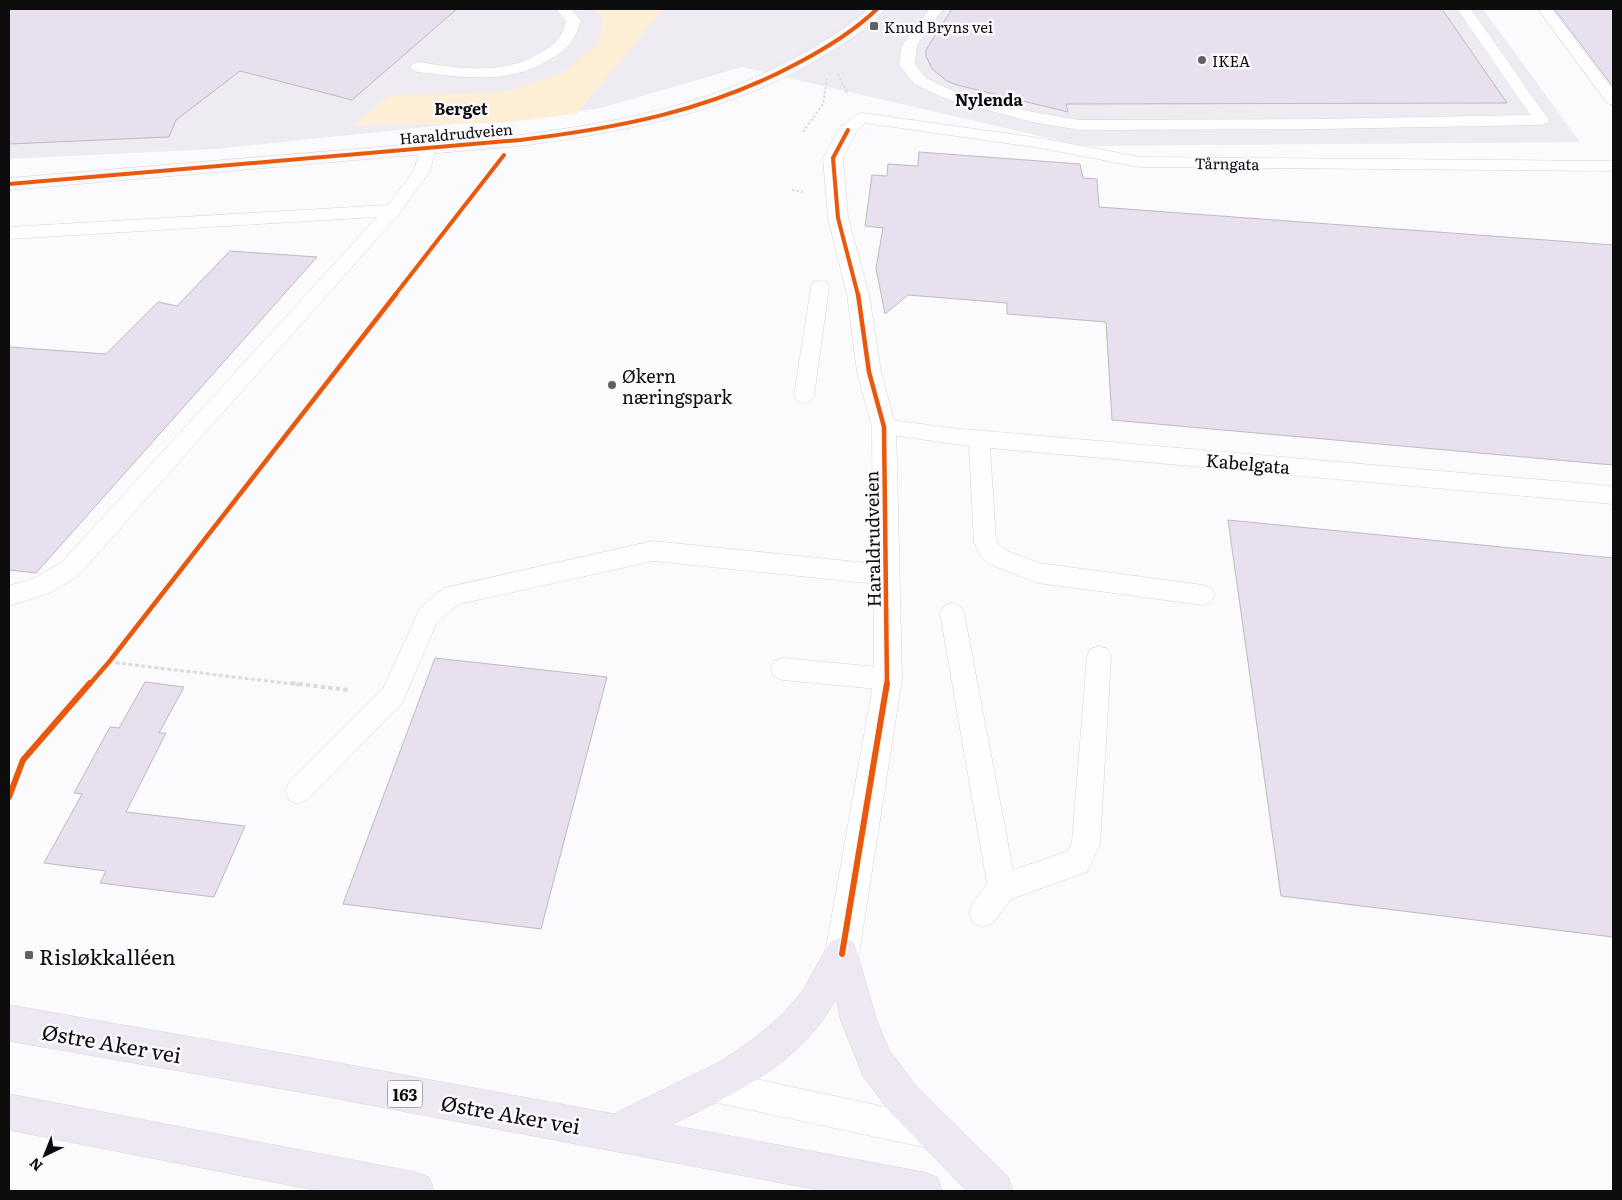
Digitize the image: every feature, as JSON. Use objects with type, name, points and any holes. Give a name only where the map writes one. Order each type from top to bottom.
[{"type":"highway","points":[[616,1133],[736,1073],[769,1050],[796,1025],[815,1002],[842,954]]},
{"type":"highway","points":[[842,954],[859,1022],[876,1063],[903,1099],[994,1191]]},
{"type":"highway","name":"Østre Aker vei","points":[[9,1023],[616,1133],[923,1191]]},
{"type":"highway","points":[[9,1112],[415,1191]]},
{"type":"street","name":"Haraldrudveien","points":[[9,184],[428,148],[563,134],[610,127],[694,107],[768,79],[805,60],[853,29],[877,9]]},
{"type":"street","name":"Haraldrudveien","points":[[842,954],[888,679],[884,427],[869,372],[858,294],[838,218],[833,158],[855,124]]},
{"type":"lane","points":[[418,67],[474,75],[501,73],[527,66],[548,55],[564,42],[574,21],[564,9]]},
{"type":"lane","points":[[936,9],[910,45],[907,64],[920,81],[952,96],[1032,117],[1080,124],[1320,124],[1541,120],[1464,9]]},
{"type":"lane","points":[[1545,9],[1613,100]]},
{"type":"lane","name":"Tårngata","points":[[855,124],[1040,143],[1140,162],[1613,166]]},
{"type":"lane","points":[[10,595],[42,586],[70,569],[393,210],[422,171],[428,148]]},
{"type":"lane","points":[[9,233],[393,210]]},
{"type":"lane","points":[[804,396],[820,287]]},
{"type":"lane","name":"Kabelgata","points":[[884,427],[979,439],[1613,495]]},
{"type":"lane","points":[[979,439],[985,542],[990,551],[997,557],[1038,573],[1203,595]]},
{"type":"lane","points":[[298,791],[393,696],[428,615],[452,595],[654,551],[887,576]]},
{"type":"lane","points":[[952,613],[1002,888]]},
{"type":"lane","points":[[983,914],[1002,888],[1076,862],[1086,845],[1099,657]]},
{"type":"lane","points":[[783,669],[888,679]]},
{"type":"lane","points":[[709,1085],[938,1134]]},
{"type":"path","points":[[837,71],[851,101],[855,124]]},
{"type":"path","points":[[803,132],[823,104],[828,78]]},
{"type":"path","points":[[103,669],[115,654]]},
{"type":"path","points":[[109,662],[393,696]]},
{"type":"shaded area","points":[[9,9],[1483,9],[1580,142],[1083,146],[742,67],[597,109],[215,149],[9,159]]},
{"type":"shaded area","points":[[593,9],[663,9],[576,114],[499,123],[355,125],[390,95],[505,92],[563,73],[600,41],[602,15]]},
{"type":"building","points":[[9,9],[457,9],[352,100],[240,71],[176,120],[169,137],[9,144]]},
{"type":"building","name":"IKEA","points":[[952,9],[1442,9],[1507,103],[1066,104],[1068,112],[957,85],[947,81],[932,69],[926,56],[926,50]]},
{"type":"building","points":[[1554,9],[1613,9],[1613,87]]},
{"type":"building","points":[[919,152],[1080,164],[1083,178],[1097,179],[1099,207],[1613,245],[1613,465],[1112,420],[1106,322],[1007,314],[1007,303],[908,295],[885,314],[876,268],[883,228],[865,226],[872,175],[887,176],[888,164],[918,166]]},
{"type":"building","points":[[230,251],[317,257],[36,573],[9,570],[9,347],[106,354],[158,302],[177,306]]},
{"type":"building","points":[[1228,520],[1613,558],[1613,937],[1281,896]]},
{"type":"building","points":[[435,658],[607,677],[541,929],[343,904]]},
{"type":"building","points":[[145,682],[184,687],[159,733],[166,733],[126,812],[245,826],[214,897],[100,883],[106,871],[44,863],[82,794],[74,793],[110,727],[119,728]]},
{"type":"cycle path","points":[[9,184],[520,140],[583,132],[645,120],[705,104],[763,81],[819,52],[856,27],[877,9]]},
{"type":"cycle path","points":[[842,954],[888,679],[884,427],[869,372],[858,294],[838,218],[833,158],[848,130]]},
{"type":"cycle path","points":[[9,797],[23,760],[109,662],[504,155]]},
{"type":"place","name":"Knud Bryns vei","points":[[874,26]]},
{"type":"place","name":"IKEA","points":[[1202,60]]},
{"type":"place","name":"Økern næringspark","points":[[612,385]]},
{"type":"place","name":"Risløkkalléen","points":[[29,955]]},
{"type":"district","name":"Nylenda","points":[[989,99]]},
{"type":"district","name":"Berget","points":[[461,108]]}]
